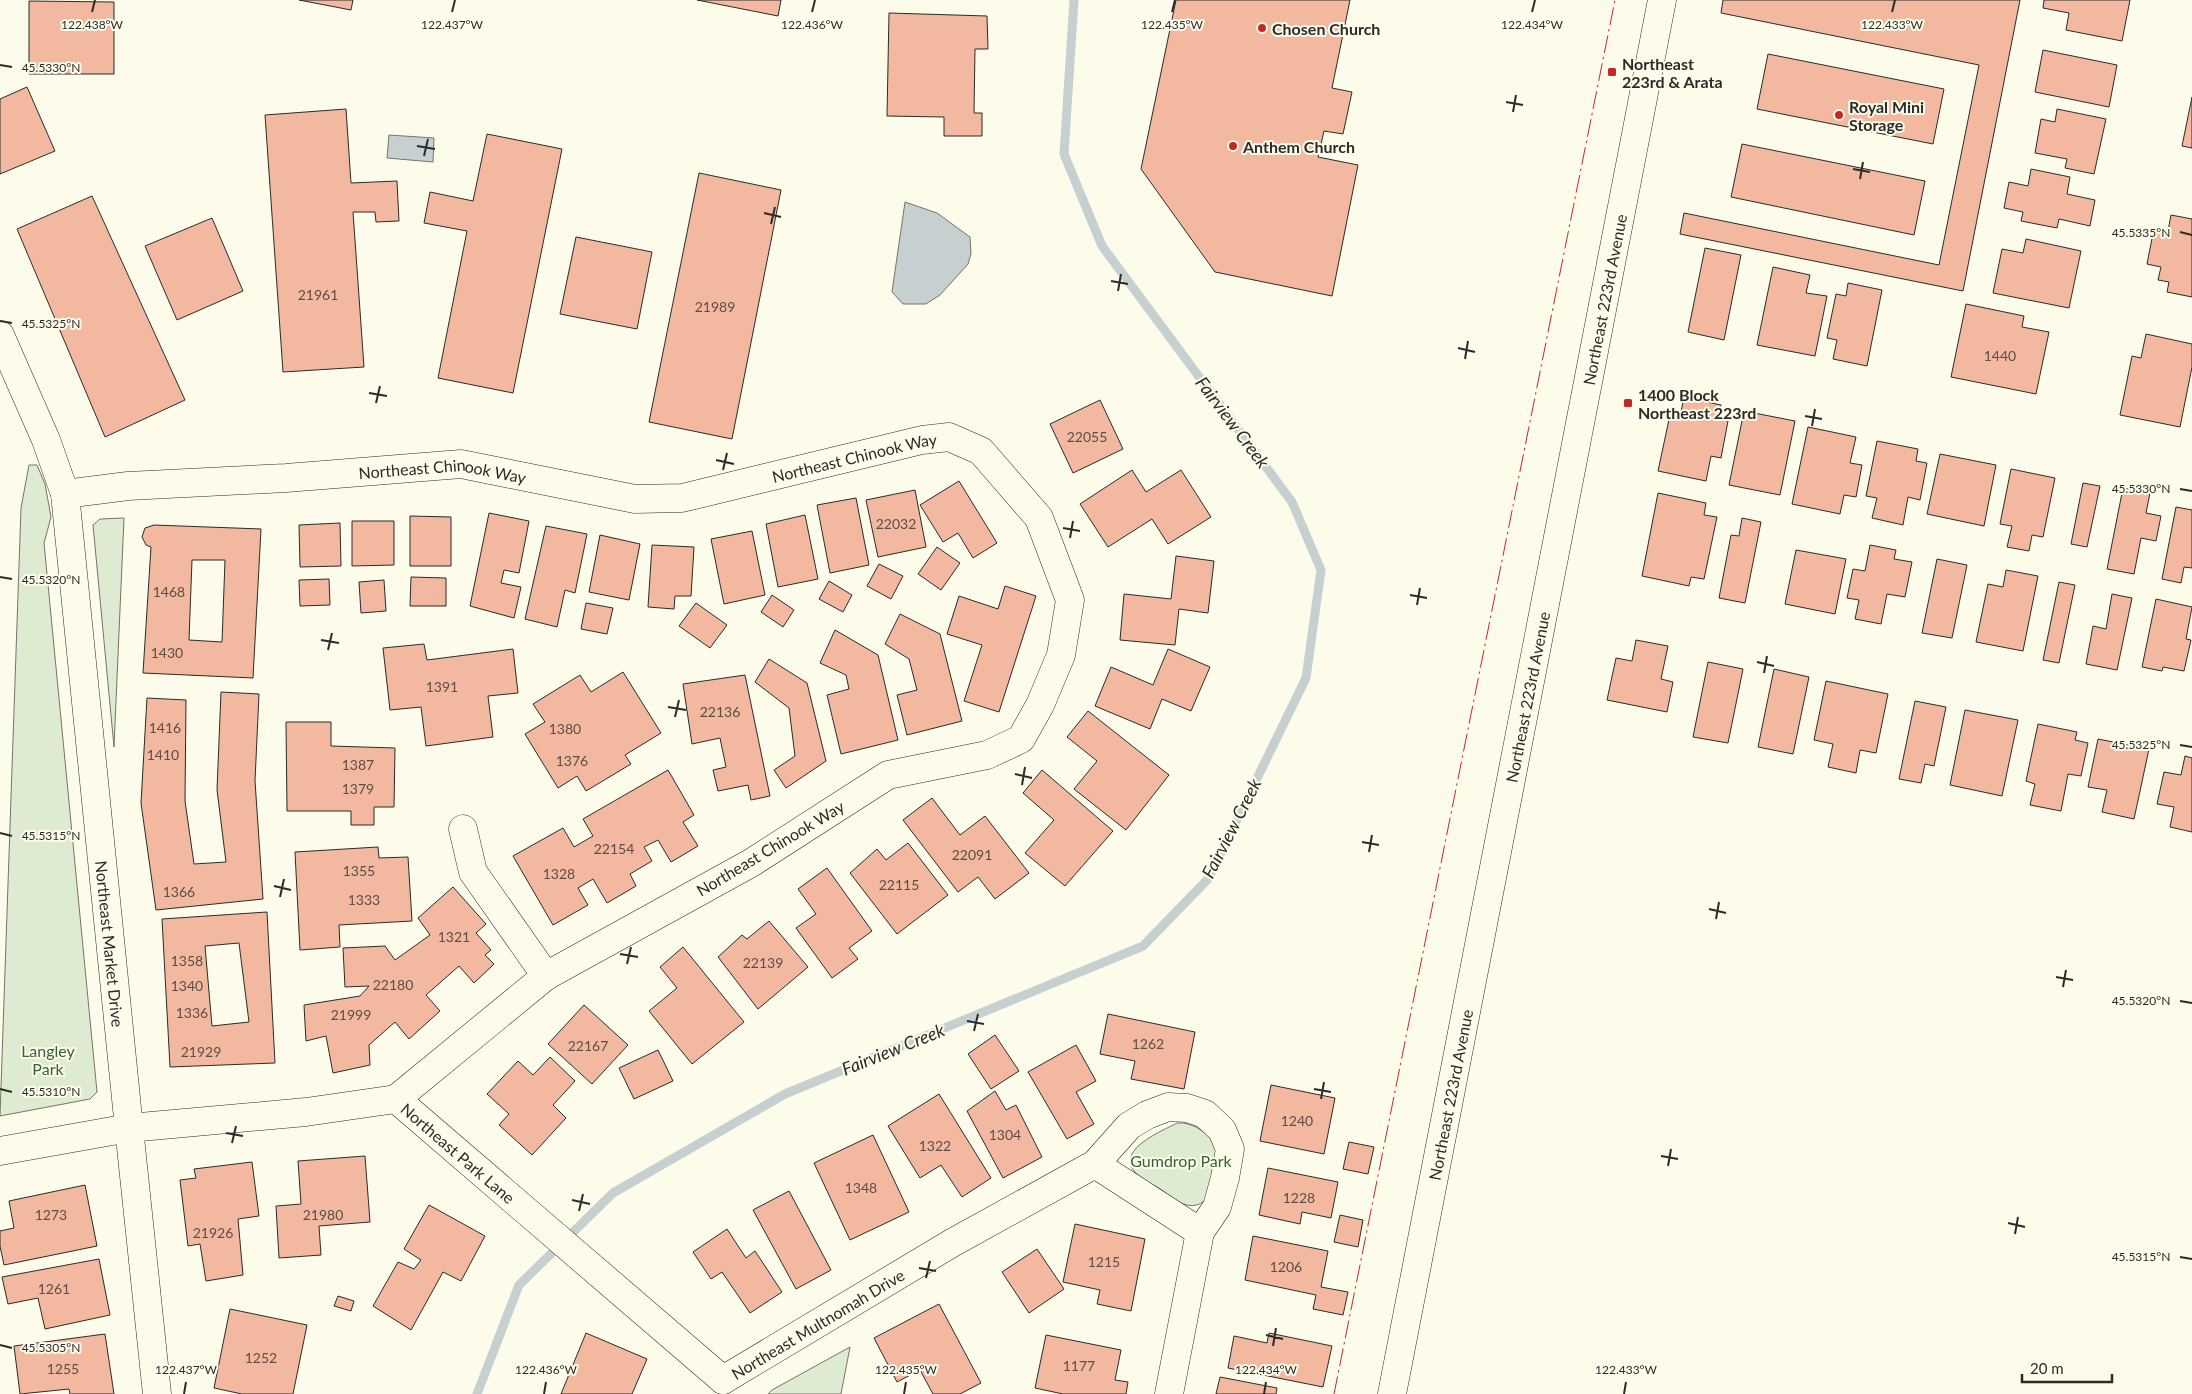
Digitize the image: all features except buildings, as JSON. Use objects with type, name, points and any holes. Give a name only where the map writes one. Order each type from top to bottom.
[{"type":"street","name":"Northeast 223rd Avenue","points":[[1392,1394],[1662,0]]},
{"type":"street","points":[[0,334],[46,440],[65,494]]},
{"type":"street","name":"Northeast Chinook Way","points":[[65,494],[128,486],[286,478],[461,464],[635,499],[682,498],[922,440],[949,437],[981,451],[1039,518],[1070,600],[1061,655],[1040,705],[1021,739],[987,755],[888,775],[751,863],[546,976],[396,1099]]},
{"type":"street","name":"Northeast Market Drive","points":[[65,494],[128,1128],[158,1394]]},
{"type":"street","points":[[463,829],[473,872],[546,976]]},
{"type":"street","name":"Northeast Park Lane","points":[[0,1151],[128,1128],[306,1112],[396,1099],[590,1264],[722,1387]]},
{"type":"street","name":"Northeast Multnomah Drive","points":[[722,1387],[952,1243],[1095,1164],[1128,1126],[1147,1115],[1168,1107],[1187,1108],[1205,1114],[1222,1130],[1230,1149],[1217,1207],[1200,1232],[1169,1394]]},
{"type":"street","points":[[1095,1164],[1200,1232]]},
{"type":"green space","name":"Langley Park","points":[[29,465],[37,465],[45,484],[51,517],[44,543],[97,1092],[90,1099],[0,1116],[21,508]]},
{"type":"green space","points":[[124,518],[114,747],[93,525],[100,519]]},
{"type":"green space","name":"Gumdrop Park","points":[[1177,1123],[1184,1123],[1200,1130],[1218,1148],[1207,1198],[1196,1205],[1190,1206],[1175,1200],[1141,1178],[1131,1166],[1131,1157],[1142,1143]]},
{"type":"green space","points":[[850,1347],[841,1394],[768,1394],[772,1390]]},
{"type":"shaded area","points":[[389,135],[434,138],[433,162],[387,158]]},
{"type":"shaded area","points":[[905,202],[937,213],[970,237],[971,254],[968,264],[940,295],[926,304],[903,304],[892,292]]},
{"type":"waterway","name":"Fairview Creek","points":[[477,1394],[519,1285],[613,1193],[785,1094],[1143,946],[1208,879],[1306,678],[1321,570],[1292,502],[1102,246],[1064,154],[1074,0]]},
{"type":"power","points":[[1334,1394],[1615,0]]},
{"type":"place","name":"Chosen Church","points":[[1262,28]]},
{"type":"place","name":"Northeast 223rd & Arata","points":[[1612,72]]},
{"type":"place","name":"Royal Mini Storage","points":[[1839,115]]},
{"type":"place","name":"Anthem Church","points":[[1233,146]]},
{"type":"place","name":"1400 Block Northeast 223rd","points":[[1628,403]]}]
